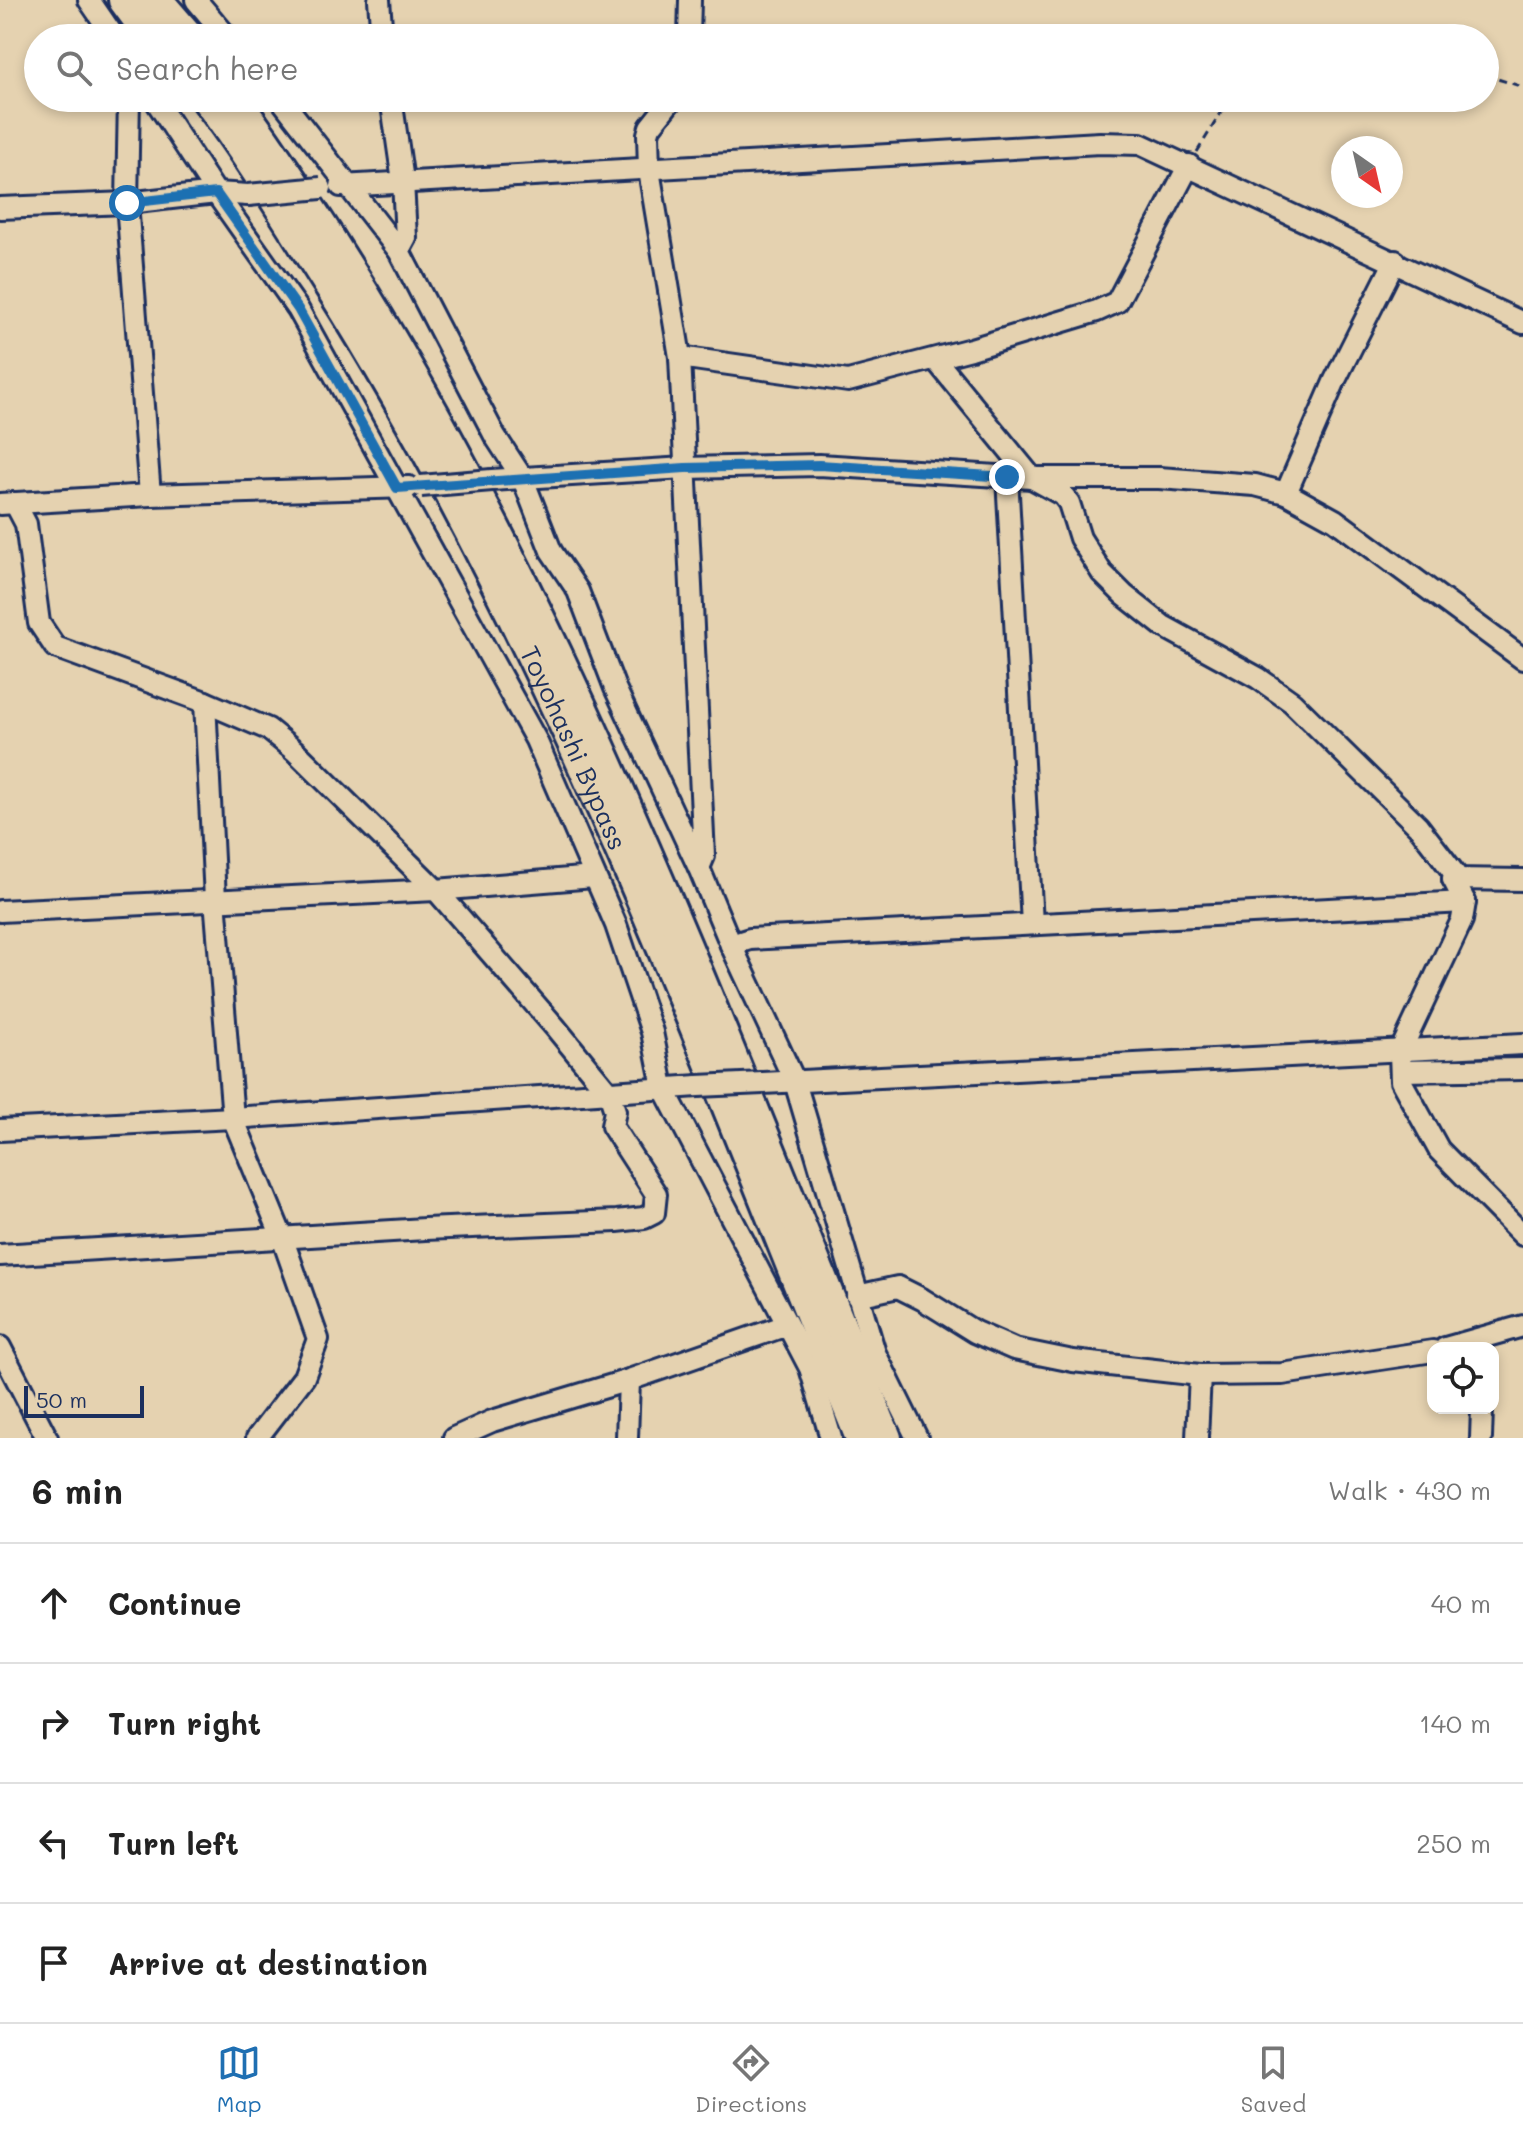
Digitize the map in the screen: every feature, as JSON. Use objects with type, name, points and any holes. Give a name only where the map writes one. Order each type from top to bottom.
[{"type":"highway","points":[[124,0],[142,24]]},
{"type":"highway","points":[[133,0],[164,24]]},
{"type":"highway","points":[[157,0],[171,24]]},
{"type":"highway","points":[[163,0],[173,24]]},
{"type":"highway","name":"Toyohashi Bypass","points":[[216,112],[285,213],[364,339],[432,459],[519,631],[649,920],[861,1438]]},
{"type":"highway","name":"Toyohashi Bypass","points":[[243,112],[362,291],[455,453],[543,626],[690,955],[886,1438]]},
{"type":"street","points":[[89,0],[105,24]]},
{"type":"street","points":[[196,0],[216,24]]},
{"type":"street","points":[[379,0],[381,24]]},
{"type":"street","points":[[689,24],[690,0]]},
{"type":"street","points":[[129,112],[127,203],[150,495]]},
{"type":"street","points":[[163,112],[298,309],[536,740],[616,925],[652,1032],[663,1087],[810,1368],[831,1438]]},
{"type":"street","points":[[291,112],[399,251],[495,436],[523,479],[551,551],[578,591],[615,688],[795,1082],[875,1353],[917,1438]]},
{"type":"street","points":[[393,112],[403,181],[406,238],[399,251]]},
{"type":"street","points":[[662,112],[648,134],[649,170],[680,357],[704,856],[699,868]]},
{"type":"street","points":[[0,208],[127,203],[216,193],[248,195],[403,181],[649,170],[1100,143],[1140,144],[1523,323]]},
{"type":"street","points":[[680,357],[848,381],[1097,311],[1117,302],[1189,165]]},
{"type":"street","points":[[1286,493],[1335,380],[1395,261]]},
{"type":"street","points":[[935,359],[1032,478],[1063,495],[1069,503],[1080,538],[1102,573],[1124,595],[1163,626],[1258,678],[1292,702],[1418,826],[1455,874],[1453,879],[1465,902],[1462,920],[1400,1062],[1401,1081],[1439,1150],[1523,1235]]},
{"type":"street","points":[[7,504],[150,495],[397,488],[685,468],[819,465],[1007,477],[1187,480],[1255,485],[1286,493],[1335,520],[1523,659]]},
{"type":"street","points":[[1007,477],[1032,924]]},
{"type":"street","points":[[0,1255],[644,1218],[654,1213],[656,1194],[612,1126],[615,1111],[609,1093],[436,890],[295,751],[268,729],[205,702],[55,647],[39,623],[26,524],[7,504]]},
{"type":"street","points":[[205,702],[215,899],[233,1118],[282,1237],[318,1339],[304,1377],[257,1438]]},
{"type":"street","points":[[0,911],[436,890],[594,877]]},
{"type":"street","points":[[1453,879],[1523,880]]},
{"type":"street","points":[[731,945],[750,939],[1465,902]]},
{"type":"street","points":[[1400,1062],[1523,1044]]},
{"type":"street","points":[[0,1130],[233,1118],[663,1087],[1400,1062],[1523,1069]]},
{"type":"street","points":[[857,1296],[898,1287],[975,1332],[1014,1349],[1073,1361],[1200,1375],[1282,1374],[1427,1352]]},
{"type":"street","points":[[454,1438],[492,1421],[629,1380],[787,1325]]},
{"type":"street","points":[[1487,1342],[1523,1326]]},
{"type":"street","points":[[0,1347],[47,1438]]},
{"type":"street","points":[[1197,1438],[1200,1375]]},
{"type":"street","points":[[627,1438],[629,1380]]},
{"type":"street","points":[[1481,1438],[1482,1414]]},
{"type":"path","points":[[1499,79],[1523,87]]},
{"type":"path","points":[[1189,165],[1221,112]]},
{"type":"route","points":[[127,203],[216,193],[298,309],[397,488],[685,468],[819,465],[1007,477]]}]
